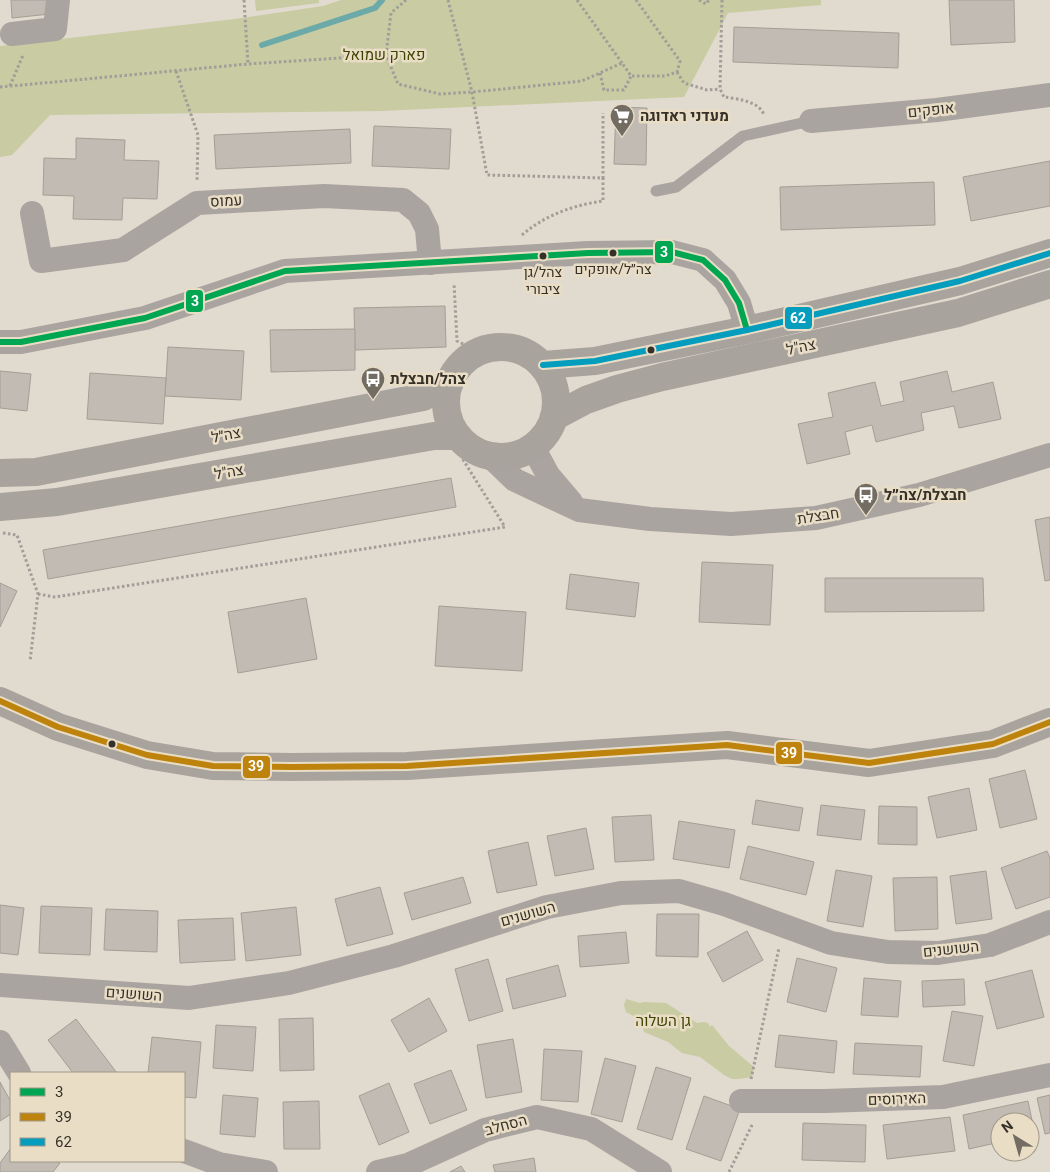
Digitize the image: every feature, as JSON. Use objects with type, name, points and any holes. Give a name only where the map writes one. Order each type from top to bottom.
[{"type":"main road","points":[[543,365],[595,361],[747,330],[960,281],[1050,254]]},
{"type":"main road","name":"צה\"ל","points":[[554,417],[586,400],[662,377],[958,313],[1050,284]]},
{"type":"main road","points":[[499,347],[515,349],[530,355],[543,365],[552,381],[557,399],[554,417],[546,434],[533,447],[520,454],[505,457],[490,456],[478,452],[452,436],[447,411],[449,373],[457,370],[469,358],[483,350],[499,347]]},
{"type":"main road","name":"צה״ל","points":[[0,474],[36,472],[423,396],[449,373]]},
{"type":"main road","name":"צה\"ל","points":[[0,506],[57,502],[424,438],[452,436]]},
{"type":"main road","points":[[0,701],[58,727],[147,755],[213,766],[407,766],[727,746],[869,763],[993,744],[1050,722]]},
{"type":"street","points":[[23,32],[55,29],[58,0]]},
{"type":"street","name":"אופקים","points":[[811,121],[937,110],[1050,95]]},
{"type":"street","name":"עמוס","points":[[32,213],[41,261],[123,250],[197,203],[324,196],[403,200],[419,213],[427,229],[430,263]]},
{"type":"street","points":[[0,342],[21,342],[145,318],[285,272],[588,253],[672,252],[703,260],[725,280],[739,303],[747,330]]},
{"type":"street","points":[[533,447],[548,475],[566,498],[579,510]]},
{"type":"street","name":"חבצלת","points":[[490,456],[516,480],[579,510],[731,524],[816,518],[919,495],[1050,455]]},
{"type":"street","name":"השושנים","points":[[0,984],[189,998],[289,983],[394,956],[547,907],[621,893],[680,891],[724,904],[832,942],[888,952],[938,953],[990,945],[1050,922]]},
{"type":"street","points":[[0,1042],[18,1072]]},
{"type":"street","name":"האירוסים","points":[[750,1101],[944,1097],[1050,1075]]},
{"type":"street","name":"הסחלב","points":[[378,1172],[408,1165],[484,1130],[537,1117],[591,1129],[660,1172]]},
{"type":"street","points":[[185,1151],[219,1164],[266,1172]]},
{"type":"lane","points":[[656,191],[676,187],[742,136],[811,121]]},
{"type":"path","points":[[244,0],[248,64]]},
{"type":"path","points":[[406,0],[392,13],[386,55],[398,84],[440,94],[472,92],[582,81],[622,63]]},
{"type":"path","points":[[448,0],[472,92],[487,175],[603,178]]},
{"type":"path","points":[[578,0],[631,76]]},
{"type":"path","points":[[636,0],[680,61],[677,72],[684,83],[707,90],[720,89]]},
{"type":"path","points":[[698,0],[706,4],[709,0]]},
{"type":"path","points":[[722,0],[720,89],[724,97],[756,104],[762,110]]},
{"type":"path","points":[[10,86],[23,32]]},
{"type":"path","points":[[0,86],[248,64],[386,55]]},
{"type":"path","points":[[176,70],[198,135],[197,203]]},
{"type":"path","points":[[600,72],[604,90],[624,90],[631,76]]},
{"type":"path","points":[[631,76],[665,76],[677,72]]},
{"type":"path","points":[[520,237],[546,218],[585,204],[603,201],[603,113]]},
{"type":"path","points":[[449,373],[472,348],[457,341],[453,276]]},
{"type":"path","points":[[38,594],[55,597],[505,527],[452,436]]},
{"type":"path","points":[[0,533],[17,535],[38,594],[30,661]]},
{"type":"path","points":[[729,1172],[750,1101],[784,925]]},
{"type":"green space","points":[[255,0],[319,0],[319,3],[256,11]]},
{"type":"green space","name":"פארק שמואל","points":[[341,0],[821,0],[821,5],[728,13],[684,97],[381,111],[50,115],[12,155],[0,157],[0,46],[235,19],[323,6]]},
{"type":"green space","name":"גן השלוה","points":[[626,999],[640,1003],[666,1003],[697,1023],[708,1023],[710,1027],[712,1025],[729,1046],[754,1067],[752,1077],[732,1079],[700,1057],[682,1053],[668,1042],[644,1032],[641,1020],[626,1012],[624,1005]]},
{"type":"building","points":[[11,0],[49,0],[50,14],[12,18]]},
{"type":"building","points":[[949,0],[1014,0],[1015,42],[951,45]]},
{"type":"building","points":[[734,27],[899,33],[898,68],[733,62]]},
{"type":"building","points":[[616,107],[647,108],[646,165],[614,164]]},
{"type":"building","points":[[374,126],[451,129],[449,169],[372,166]]},
{"type":"building","points":[[350,129],[351,163],[216,169],[214,135]]},
{"type":"building","points":[[76,138],[125,140],[124,160],[159,161],[157,199],[123,198],[122,220],[73,219],[74,196],[43,195],[44,158],[76,159]]},
{"type":"building","points":[[1050,161],[1050,206],[971,221],[963,177]]},
{"type":"building","points":[[934,182],[935,225],[781,230],[780,187]]},
{"type":"building","points":[[445,306],[446,347],[355,350],[354,308]]},
{"type":"building","points":[[355,329],[355,370],[271,372],[270,330]]},
{"type":"building","points":[[168,347],[244,351],[241,400],[165,396]]},
{"type":"building","points":[[0,371],[31,374],[27,411],[0,408]]},
{"type":"building","points":[[947,371],[952,392],[993,382],[1001,419],[959,428],[954,406],[921,413],[924,430],[876,442],[872,425],[845,432],[850,454],[807,464],[798,424],[833,417],[828,393],[875,382],[881,406],[904,401],[900,382]]},
{"type":"building","points":[[90,373],[166,378],[163,424],[87,419]]},
{"type":"building","points":[[451,478],[456,507],[48,579],[43,550]]},
{"type":"building","points":[[1050,517],[1050,580],[1045,581],[1035,520]]},
{"type":"building","points":[[702,562],[773,565],[770,625],[699,622]]},
{"type":"building","points":[[570,574],[639,583],[635,617],[566,609]]},
{"type":"building","points":[[825,578],[983,578],[984,611],[825,612]]},
{"type":"building","points":[[0,583],[17,591],[0,627]]},
{"type":"building","points":[[306,598],[317,659],[238,673],[228,612]]},
{"type":"building","points":[[439,606],[526,612],[522,671],[435,666]]},
{"type":"building","points":[[1025,770],[1037,819],[1000,828],[989,779]]},
{"type":"building","points":[[969,788],[977,830],[937,838],[928,797]]},
{"type":"building","points":[[756,800],[803,808],[799,831],[752,824]]},
{"type":"building","points":[[821,805],[865,810],[861,840],[817,835]]},
{"type":"building","points":[[879,806],[917,807],[917,845],[878,844]]},
{"type":"building","points":[[651,815],[654,860],[615,862],[612,817]]},
{"type":"building","points":[[679,821],[735,830],[729,868],[673,859]]},
{"type":"building","points":[[586,828],[594,869],[555,876],[547,836]]},
{"type":"building","points":[[528,842],[537,885],[497,893],[488,851]]},
{"type":"building","points":[[748,846],[814,862],[806,895],[740,879]]},
{"type":"building","points":[[1047,851],[1050,858],[1050,897],[1016,909],[1001,868]]},
{"type":"building","points":[[836,870],[872,876],[863,927],[827,921]]},
{"type":"building","points":[[986,871],[992,919],[956,924],[950,876]]},
{"type":"building","points":[[463,877],[471,903],[412,920],[404,893]]},
{"type":"building","points":[[937,877],[938,929],[895,931],[893,878]]},
{"type":"building","points":[[380,887],[393,934],[347,946],[335,899]]},
{"type":"building","points":[[0,905],[24,908],[18,955],[0,953]]},
{"type":"building","points":[[41,906],[92,908],[90,955],[39,953]]},
{"type":"building","points":[[296,907],[301,955],[246,961],[241,913]]},
{"type":"building","points":[[106,909],[158,911],[157,952],[104,950]]},
{"type":"building","points":[[657,914],[699,914],[698,957],[656,956]]},
{"type":"building","points":[[233,918],[235,960],[180,963],[178,920]]},
{"type":"building","points":[[747,931],[763,960],[723,982],[707,953]]},
{"type":"building","points":[[626,932],[629,963],[580,967],[578,936]]},
{"type":"building","points":[[797,958],[837,968],[826,1012],[787,1002]]},
{"type":"building","points":[[488,959],[503,1011],[469,1021],[455,969]]},
{"type":"building","points":[[558,965],[566,996],[513,1009],[506,979]]},
{"type":"building","points":[[1032,970],[1044,1017],[997,1029],[985,982]]},
{"type":"building","points":[[864,978],[901,981],[898,1017],[861,1015]]},
{"type":"building","points":[[964,979],[965,1005],[923,1007],[922,981]]},
{"type":"building","points":[[429,998],[447,1031],[409,1052],[391,1020]]},
{"type":"building","points":[[952,1011],[983,1016],[974,1066],[943,1061]]},
{"type":"building","points":[[313,1018],[314,1070],[280,1071],[279,1019]]},
{"type":"building","points":[[76,1019],[116,1072],[72,1072],[48,1040]]},
{"type":"building","points":[[216,1025],[256,1027],[253,1071],[213,1068]]},
{"type":"building","points":[[779,1035],[837,1041],[834,1073],[775,1067]]},
{"type":"building","points":[[152,1037],[201,1042],[196,1098],[185,1097],[185,1072],[148,1072]]},
{"type":"building","points":[[513,1039],[522,1092],[486,1098],[477,1045]]},
{"type":"building","points":[[855,1043],[922,1046],[920,1077],[853,1074]]},
{"type":"building","points":[[544,1049],[582,1051],[578,1102],[541,1100]]},
{"type":"building","points":[[605,1058],[636,1066],[622,1122],[591,1114]]},
{"type":"building","points":[[656,1067],[691,1078],[672,1140],[637,1129]]},
{"type":"building","points":[[451,1070],[467,1110],[430,1124],[414,1084]]},
{"type":"building","points":[[0,1082],[10,1100],[10,1115],[0,1121]]},
{"type":"building","points":[[389,1083],[409,1132],[379,1145],[359,1096]]},
{"type":"building","points":[[223,1095],[258,1098],[255,1137],[220,1134]]},
{"type":"building","points":[[1050,1095],[1050,1133],[1045,1134],[1037,1098]]},
{"type":"building","points":[[704,1096],[740,1109],[721,1161],[686,1149]]},
{"type":"building","points":[[319,1101],[320,1149],[284,1149],[283,1102]]},
{"type":"building","points":[[1028,1101],[1030,1112],[990,1112],[990,1144],[969,1149],[963,1115]]},
{"type":"building","points":[[950,1117],[955,1151],[887,1159],[883,1125]]},
{"type":"building","points":[[803,1123],[866,1125],[865,1162],[802,1160]]},
{"type":"building","points":[[10,1149],[10,1162],[60,1163],[53,1172],[0,1172],[0,1163]]},
{"type":"building","points":[[534,1158],[536,1172],[495,1172],[493,1165]]},
{"type":"building","points":[[461,1166],[465,1172],[450,1172]]},
{"type":"waterway","points":[[262,45],[375,8],[382,0]]},
{"type":"transit line","name":"3","points":[[0,342],[21,342],[145,318],[285,271],[588,253],[672,252],[703,260],[725,280],[739,303],[747,330]]},
{"type":"transit line","name":"62","points":[[543,365],[595,361],[747,330],[960,281],[1050,253]]},
{"type":"transit line","name":"39","points":[[0,701],[58,727],[147,755],[213,766],[407,766],[727,745],[869,763],[993,744],[1050,722]]},
{"type":"place","name":"מעדני ראדוגה","points":[[622,137]]},
{"type":"place","name":"צה״ל/אופקים","points":[[613,253]]},
{"type":"place","name":"צהל/גן ציבורי","points":[[543,256]]},
{"type":"place","name":"צהל/חבצלת","points":[[373,400]]},
{"type":"place","name":"חבצלת/צה״ל","points":[[866,516]]}]
